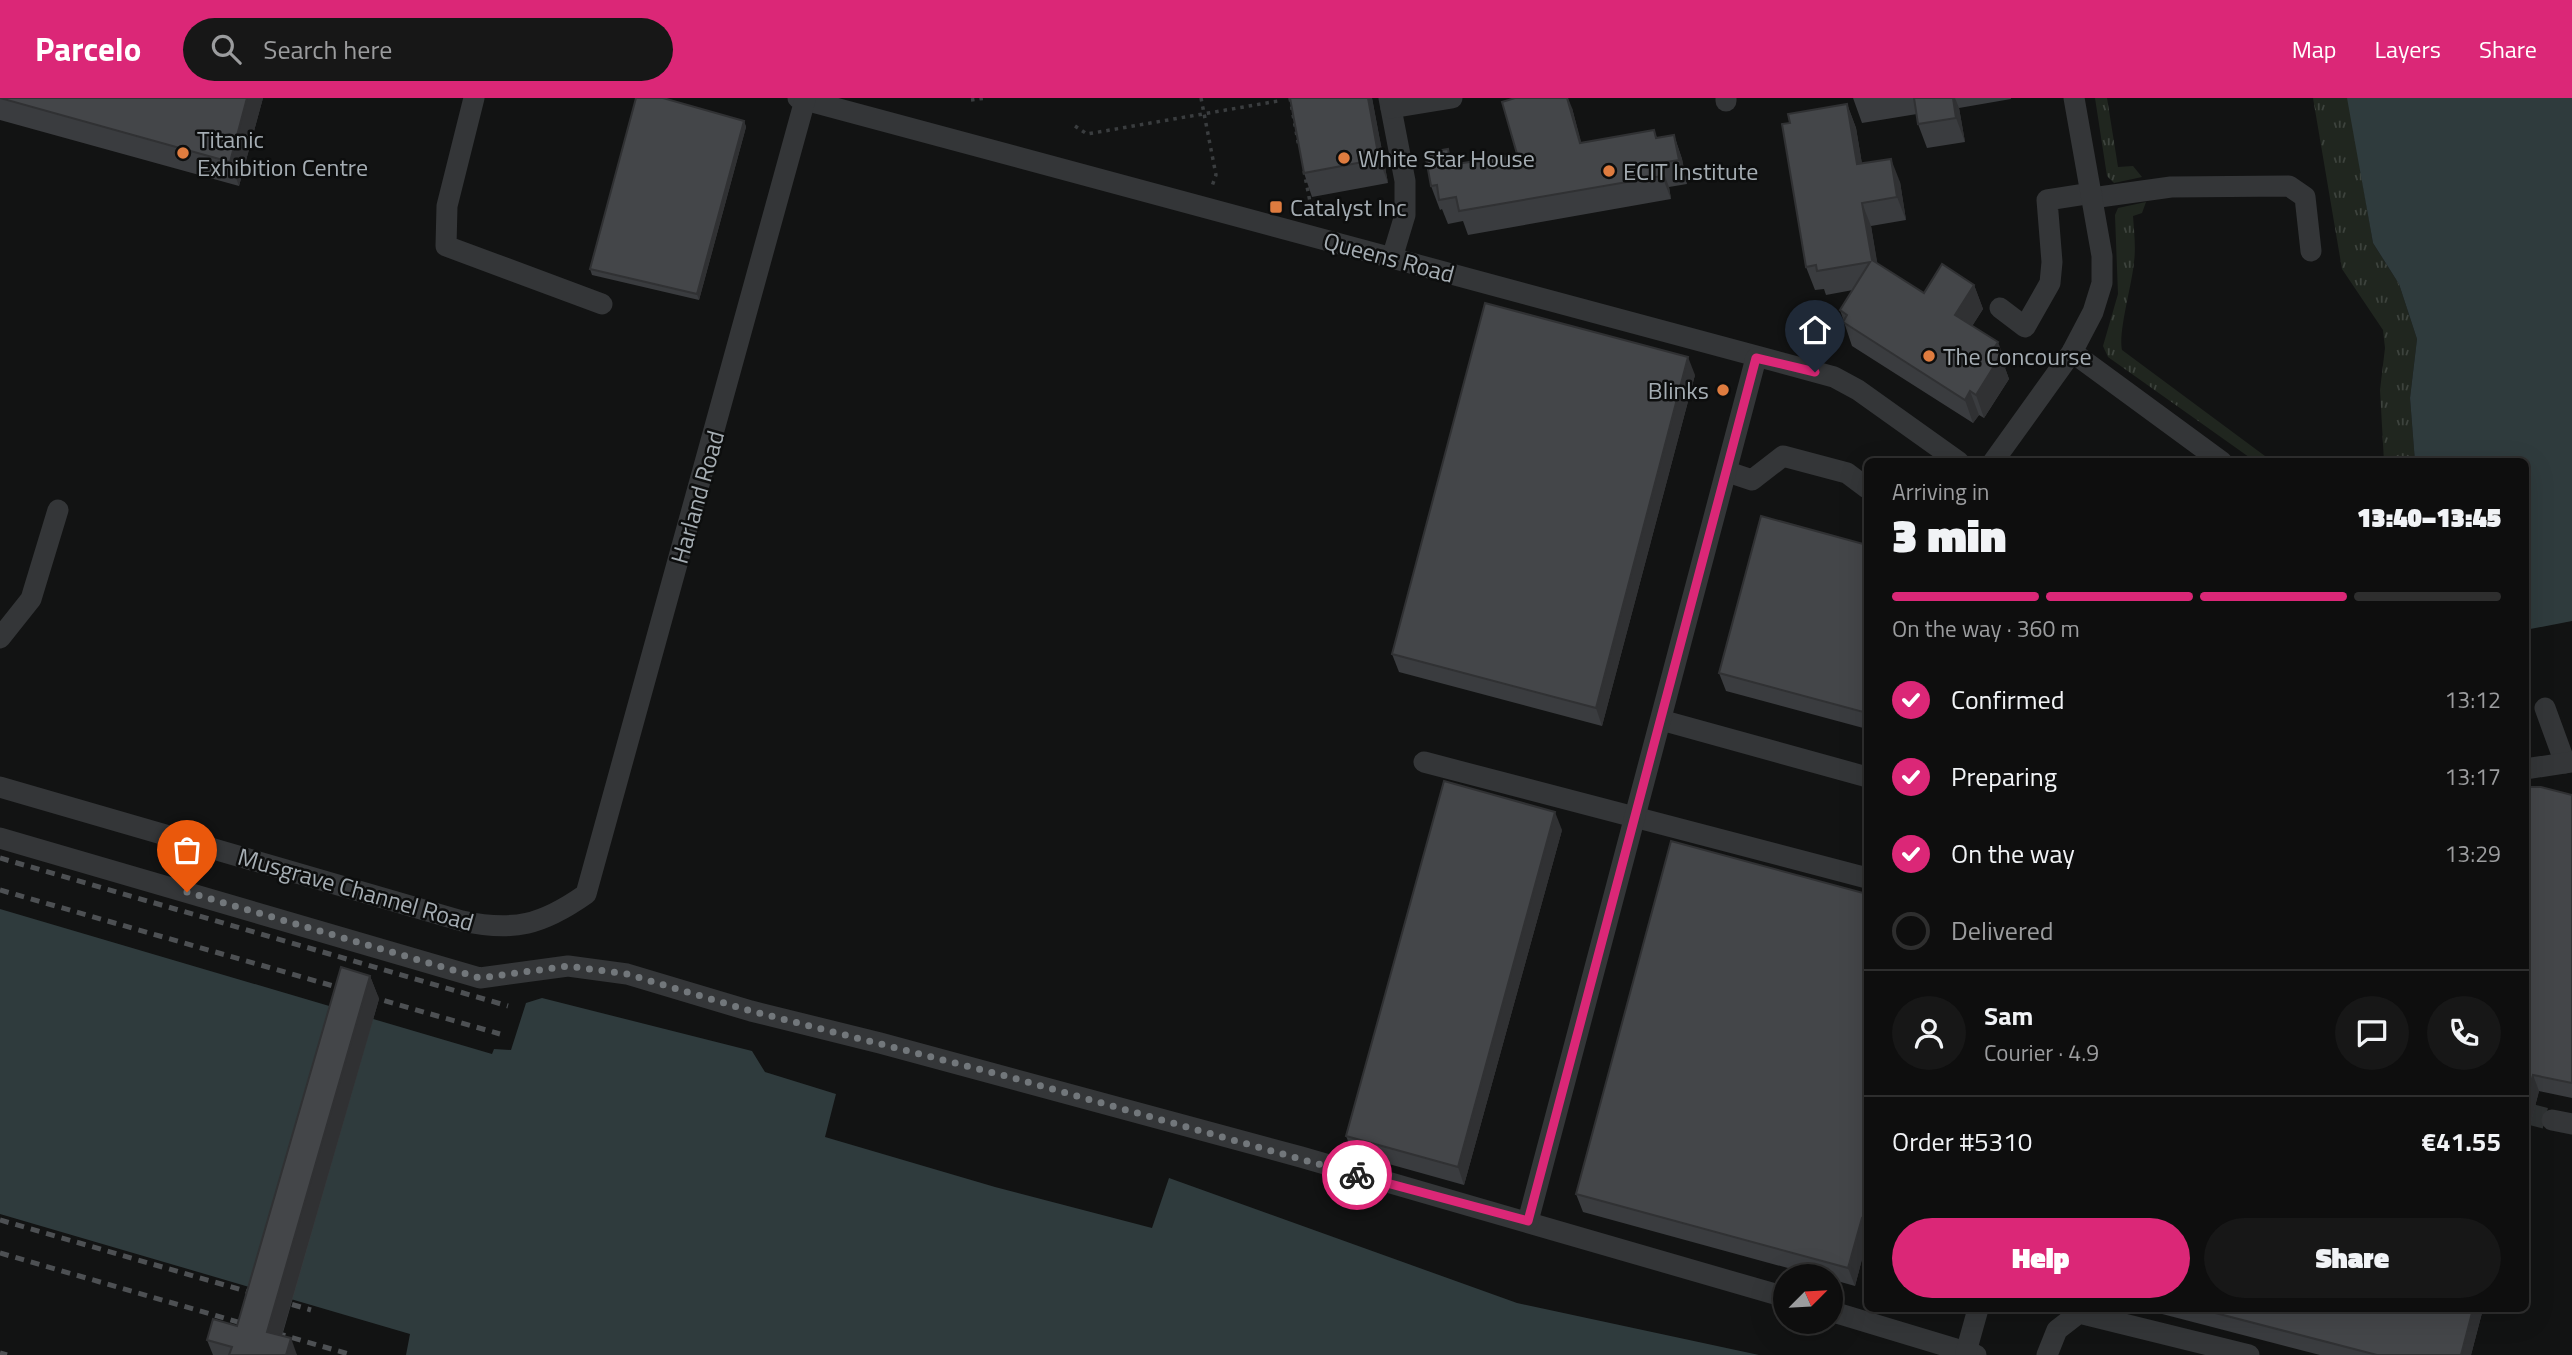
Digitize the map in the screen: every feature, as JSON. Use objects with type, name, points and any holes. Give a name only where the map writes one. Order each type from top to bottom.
[{"type":"street","points":[[474,98],[447,206],[446,246],[602,304]]},
{"type":"street","points":[[1392,258],[1405,215],[1405,181],[1390,103],[1452,98]]},
{"type":"street","points":[[1996,458],[2072,352],[2093,312],[2102,284],[2102,256],[2074,98]]},
{"type":"street","name":"Queens Road","points":[[802,99],[1833,377],[1858,390],[1953,458]]},
{"type":"street","name":"Harland Road","points":[[586,894],[802,99]]},
{"type":"street","points":[[2000,308],[2025,327],[2050,283],[2052,262],[2047,200],[2171,187],[2289,186],[2305,197],[2311,251]]},
{"type":"street","points":[[2072,352],[2217,458]]},
{"type":"street","points":[[1528,1221],[1756,358]]},
{"type":"street","points":[[1728,472],[1752,480],[1783,456],[1847,472],[1864,486]]},
{"type":"street","points":[[0,638],[31,599],[58,510]]},
{"type":"street","points":[[2529,768],[2568,763],[2546,708]]},
{"type":"street","points":[[1661,720],[1864,776]]},
{"type":"street","points":[[1424,762],[1864,877]]},
{"type":"street","name":"Musgrave Channel Road","points":[[0,787],[462,921],[498,929],[529,923],[564,910],[586,894]]},
{"type":"street","name":"Musgrave Channel Road","points":[[0,838],[480,978],[568,966],[627,974],[751,1011],[1194,1127],[1773,1293]]},
{"type":"street","points":[[1843,1312],[1891,1318],[1971,1353],[1978,1312]]},
{"type":"street","points":[[2047,1355],[2056,1330],[2079,1313],[2249,1355]]},
{"type":"path","points":[[971,100],[986,98]]},
{"type":"path","points":[[1201,98],[1216,175],[1205,208]]},
{"type":"path","points":[[1290,98],[1300,153]]},
{"type":"path","points":[[1075,126],[1087,134],[1278,101]]},
{"type":"path","points":[[1303,166],[1311,207]]},
{"type":"green space","points":[[2095,98],[2107,98],[2118,167],[2133,166],[2142,177],[2114,183],[2107,176]]},
{"type":"green space","points":[[2313,98],[2348,98],[2373,243],[2399,284],[2417,339],[2410,398],[2415,458],[2384,458],[2380,390],[2385,348],[2383,330],[2342,269]]},
{"type":"green space","points":[[2146,202],[2142,213],[2133,216],[2135,256],[2122,332],[2122,350],[2268,458],[2250,458],[2108,357],[2103,346],[2118,294],[2115,215],[2118,208]]},
{"type":"shaded area","points":[[2347,98],[2572,98],[2572,621],[2529,629],[2529,458],[2415,458],[2410,398],[2417,339],[2399,284],[2373,243]]},
{"type":"shaded area","points":[[0,909],[492,1054],[494,1049],[511,1050],[526,1003],[542,998],[752,1051],[765,1072],[836,1094],[825,1137],[995,1187],[1152,1228],[1169,1178],[1517,1303],[1759,1355],[406,1355],[410,1334],[0,1214]]},
{"type":"building","points":[[0,98],[247,98],[230,162]]},
{"type":"building","points":[[636,98],[663,98],[744,121],[697,294],[590,269]]},
{"type":"building","name":"White Star House","points":[[1290,98],[1368,98],[1379,159],[1304,173]]},
{"type":"building","points":[[1515,98],[1567,98],[1580,143],[1654,130],[1656,138],[1674,135],[1679,160],[1660,163],[1662,176],[1459,211],[1456,197],[1439,200],[1437,185],[1431,186],[1425,153],[1448,149],[1451,165],[1517,154],[1502,102]]},
{"type":"building","points":[[1914,98],[1953,98],[1956,118],[1918,124]]},
{"type":"building","points":[[1847,104],[1857,164],[1891,159],[1897,197],[1862,203],[1872,260],[1924,293],[1942,264],[1974,285],[1955,315],[1998,342],[1993,350],[2001,355],[1976,395],[1970,391],[1965,400],[1843,322],[1847,315],[1840,310],[1870,262],[1817,271],[1816,265],[1806,267],[1782,124],[1790,123],[1788,114]]},
{"type":"building","points":[[1485,303],[1688,357],[1596,708],[1392,654]]},
{"type":"building","points":[[1761,516],[1864,544],[1864,712],[1719,673]]},
{"type":"building","points":[[1444,781],[1555,812],[1458,1167],[1346,1136]]},
{"type":"building","points":[[2529,787],[2541,787],[2572,795],[2572,1083],[2533,1075],[2529,1090]]},
{"type":"building","points":[[1671,841],[1864,893],[1864,1218],[1848,1268],[1843,1264],[1833,1264],[1576,1194]]},
{"type":"building","points":[[341,967],[370,976],[267,1332],[291,1338],[286,1355],[229,1355],[232,1347],[207,1340],[213,1319],[237,1326]]},
{"type":"building","points":[[2212,1312],[2472,1312],[2461,1355],[2377,1355]]},
{"type":"tunnel","points":[[2529,1114],[2552,1120]]},
{"type":"railway","points":[[0,858],[508,1006]]},
{"type":"railway","points":[[0,890],[500,1034]]},
{"type":"railway","points":[[0,1220],[311,1310]]},
{"type":"railway","points":[[0,1253],[352,1355]]},
{"type":"railway","points":[[0,1353],[7,1355]]},
{"type":"way so far","points":[[187,892],[480,978],[568,966],[627,974],[751,1011],[1006,1076],[1301,1157],[1357,1175]]},
{"type":"place","name":"Titanic Exhibition Centre","points":[[183,153]]},
{"type":"place","name":"White Star House","points":[[1344,158]]},
{"type":"place","name":"ECIT Institute","points":[[1609,171]]},
{"type":"place","name":"Catalyst Inc","points":[[1276,207]]},
{"type":"place","name":"The Concourse","points":[[1929,356]]},
{"type":"place","name":"Blinks","points":[[1723,390]]},
{"type":"route","points":[[1357,1175],[1528,1221],[1756,358],[1815,372]]}]
